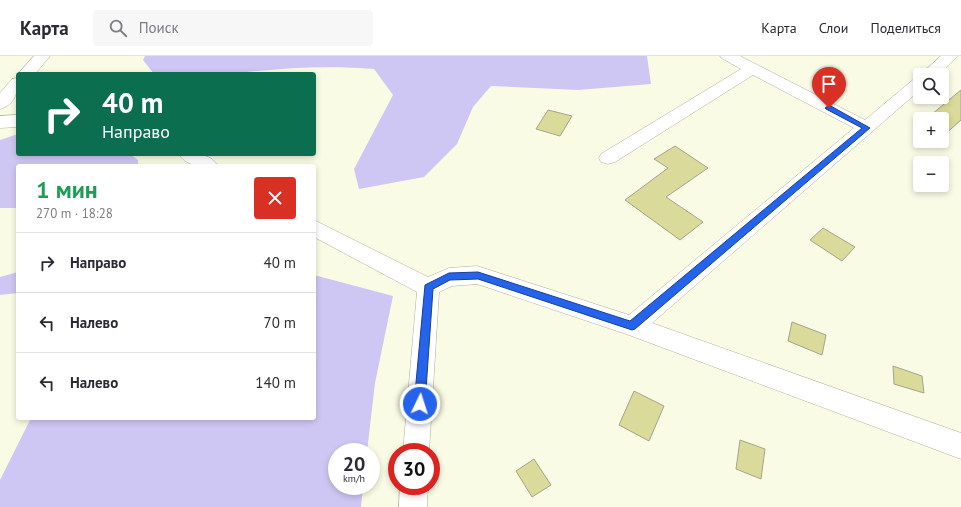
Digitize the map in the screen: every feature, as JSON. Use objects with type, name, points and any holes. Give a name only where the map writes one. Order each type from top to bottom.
[{"type":"street","points":[[28,72],[42,56]]},
{"type":"street","points":[[728,56],[867,128]]},
{"type":"street","points":[[934,68],[944,57],[961,67]]},
{"type":"street","points":[[608,158],[753,68]]},
{"type":"street","points":[[0,104],[16,85]]},
{"type":"street","points":[[632,326],[913,88]]},
{"type":"street","points":[[0,122],[16,121]]},
{"type":"street","points":[[192,156],[206,164]]},
{"type":"street","points":[[316,229],[428,287]]},
{"type":"street","points":[[428,287],[449,277],[478,275],[632,326],[961,446]]},
{"type":"street","points":[[417,443],[428,287]]},
{"type":"street","points":[[413,507],[414,495]]},
{"type":"shaded area","points":[[145,56],[647,56],[651,84],[578,90],[491,86],[473,107],[457,144],[424,177],[359,189],[354,169],[393,95],[374,69],[320,67],[248,72],[152,72],[143,60]]},
{"type":"shaded area","points":[[16,135],[16,156],[133,156],[138,160],[138,164],[16,164],[16,208],[0,208],[0,140]]},
{"type":"shaded area","points":[[16,273],[16,293],[0,295],[0,277]]},
{"type":"shaded area","points":[[316,276],[393,296],[375,383],[368,443],[328,443],[328,495],[362,495],[361,507],[0,507],[0,480],[30,420],[316,420]]},
{"type":"building","points":[[961,90],[961,120],[949,131],[949,112],[934,112],[944,104],[949,104],[949,100]]},
{"type":"building","points":[[548,110],[572,116],[560,136],[536,129]]},
{"type":"building","points":[[675,146],[708,168],[666,197],[703,222],[680,240],[625,200],[668,168],[654,159]]},
{"type":"building","points":[[823,228],[855,247],[842,261],[810,240]]},
{"type":"building","points":[[792,322],[826,335],[822,355],[788,341]]},
{"type":"building","points":[[893,366],[922,376],[924,393],[894,384]]},
{"type":"building","points":[[634,391],[664,406],[649,441],[619,425]]},
{"type":"building","points":[[740,440],[765,449],[761,479],[736,469]]},
{"type":"building","points":[[534,459],[551,485],[532,497],[516,471]]},
{"type":"route","points":[[420,404],[428,287],[449,277],[478,275],[632,326],[867,128],[829,108]]}]
